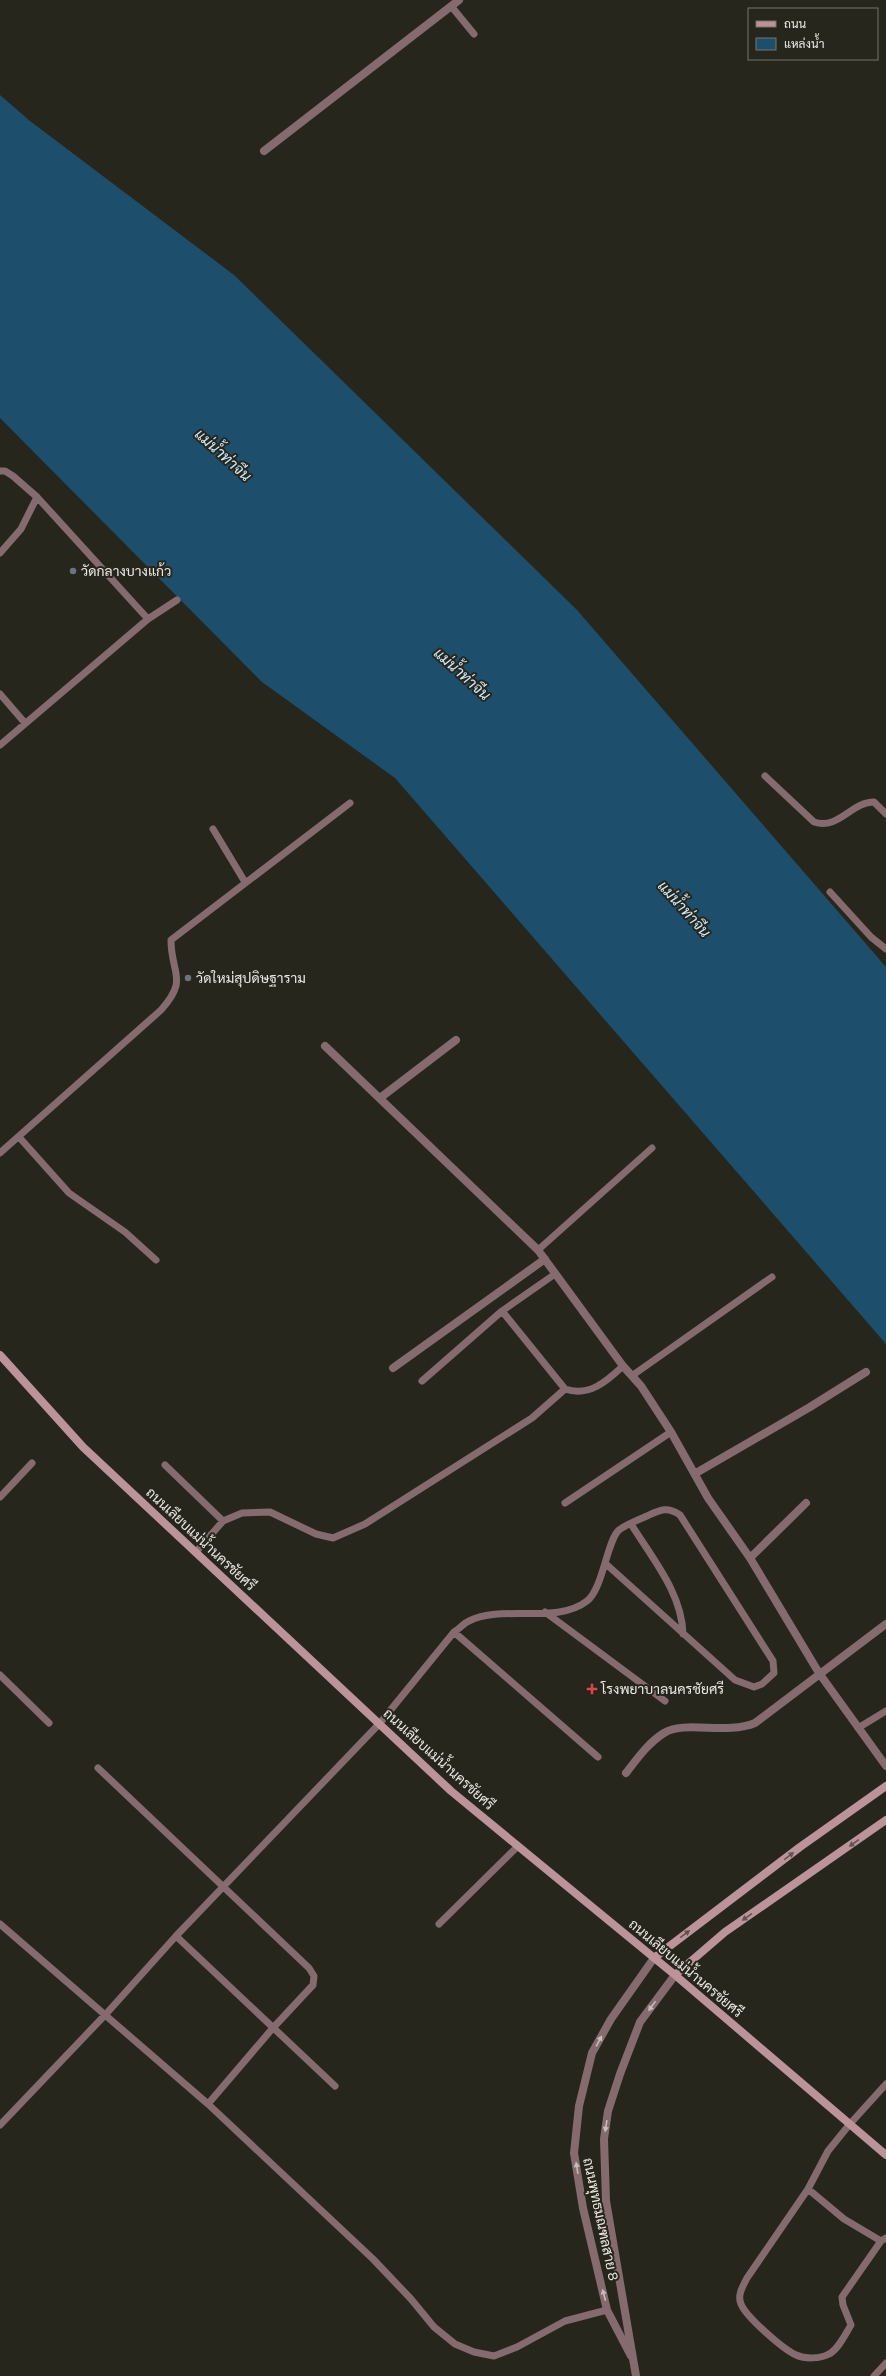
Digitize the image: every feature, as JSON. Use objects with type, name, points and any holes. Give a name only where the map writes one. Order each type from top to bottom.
[{"type":"main road","name":"ถนนเลียบแม่น้ำนครชัยศรี","points":[[0,1354],[82,1447],[380,1723],[451,1791],[675,1974],[849,2125],[886,2155]]},
{"type":"main road","points":[[654,1958],[800,1847],[886,1786]]},
{"type":"main road","points":[[675,1974],[725,1932],[886,1820]]},
{"type":"street","points":[[264,151],[459,0]]},
{"type":"street","points":[[380,1098],[456,1040]]},
{"type":"street","points":[[325,1046],[538,1250],[624,1366],[633,1375],[671,1432],[696,1473],[708,1498],[750,1558],[818,1673],[886,1766]]},
{"type":"street","points":[[393,1368],[544,1259]]},
{"type":"street","points":[[696,1473],[810,1407],[866,1372]]},
{"type":"street","points":[[750,1558],[806,1503]]},
{"type":"street","points":[[626,1773],[655,1740],[666,1732],[679,1728],[726,1730],[744,1728],[755,1723],[818,1673],[886,1624]]},
{"type":"street","name":"ถนนพุทธมณฑลสาย 8","points":[[631,2356],[608,2310],[583,2208],[574,2153],[579,2106],[592,2053],[611,2018],[654,1958]]},
{"type":"street","name":"ถนนพุทธมณฑลสาย 8","points":[[636,2376],[631,2356],[625,2304],[606,2201],[604,2139],[613,2096],[640,2022],[675,1974]]},
{"type":"lane","points":[[451,6],[474,34]]},
{"type":"lane","points":[[0,471],[4,471],[13,476],[37,497],[148,619]]},
{"type":"lane","points":[[0,553],[21,529],[37,497]]},
{"type":"lane","points":[[0,745],[148,619],[177,600]]},
{"type":"lane","points":[[0,694],[25,723]]},
{"type":"lane","points":[[765,776],[814,822],[822,824],[837,821],[864,802],[874,802],[886,814]]},
{"type":"lane","points":[[0,1153],[162,1010],[174,996],[178,975],[171,952],[171,940],[350,802]]},
{"type":"lane","points":[[213,829],[245,882]]},
{"type":"lane","points":[[830,892],[871,937],[886,949]]},
{"type":"lane","points":[[19,1137],[69,1193],[125,1232],[156,1260]]},
{"type":"lane","points":[[538,1250],[652,1148]]},
{"type":"lane","points":[[422,1380],[502,1311],[555,1274]]},
{"type":"lane","points":[[633,1375],[772,1277]]},
{"type":"lane","points":[[502,1311],[565,1389],[577,1393],[604,1384],[624,1366]]},
{"type":"lane","points":[[196,1552],[223,1521],[242,1512],[270,1512],[316,1534],[334,1538],[365,1524],[532,1418],[565,1389]]},
{"type":"lane","points":[[565,1503],[671,1432]]},
{"type":"lane","points":[[0,1497],[32,1463]]},
{"type":"lane","points":[[165,1465],[223,1521]]},
{"type":"lane","points":[[0,2125],[106,2014],[176,1936],[380,1723],[454,1632],[469,1621],[487,1616],[545,1612],[570,1612],[589,1600],[606,1564],[612,1540],[619,1530],[660,1509],[671,1509],[680,1515],[773,1662],[774,1673],[762,1684],[754,1687],[746,1685],[722,1670],[606,1564]]},
{"type":"lane","points":[[631,1524],[678,1602],[682,1617],[683,1634]]},
{"type":"lane","points":[[545,1612],[665,1701]]},
{"type":"lane","points":[[454,1632],[598,1757]]},
{"type":"lane","points":[[0,1675],[49,1723]]},
{"type":"lane","points":[[858,1728],[886,1711]]},
{"type":"lane","points":[[98,1768],[224,1886],[309,1968],[314,1976],[313,1985],[272,2029],[208,2104]]},
{"type":"lane","points":[[440,1924],[518,1846]]},
{"type":"lane","points":[[0,1924],[106,2014],[208,2104],[373,2259],[411,2299],[434,2327],[455,2344],[494,2356],[518,2347],[565,2322],[608,2310]]},
{"type":"lane","points":[[176,1936],[272,2029],[335,2086]]},
{"type":"lane","points":[[808,2188],[844,2219],[884,2240],[842,2297],[843,2305],[851,2325],[830,2354],[815,2358],[797,2356],[781,2344],[747,2313],[740,2303],[740,2292],[808,2188],[828,2151],[886,2084]]},
{"type":"lane","points":[[874,2376],[886,2363]]},
{"type":"water","name":"แม่น้ำท่าจีน","points":[[0,95],[30,121],[234,275],[577,610],[886,967],[886,1344],[395,778],[262,682],[0,418]]},
{"type":"place","name":"วัดกลางบางแก้ว","points":[[73,571]]},
{"type":"place","name":"วัดใหม่สุปดิษฐาราม","points":[[188,978]]},
{"type":"place","name":"โรงพยาบาลนครชัยศรี","points":[[592,1689]]}]
